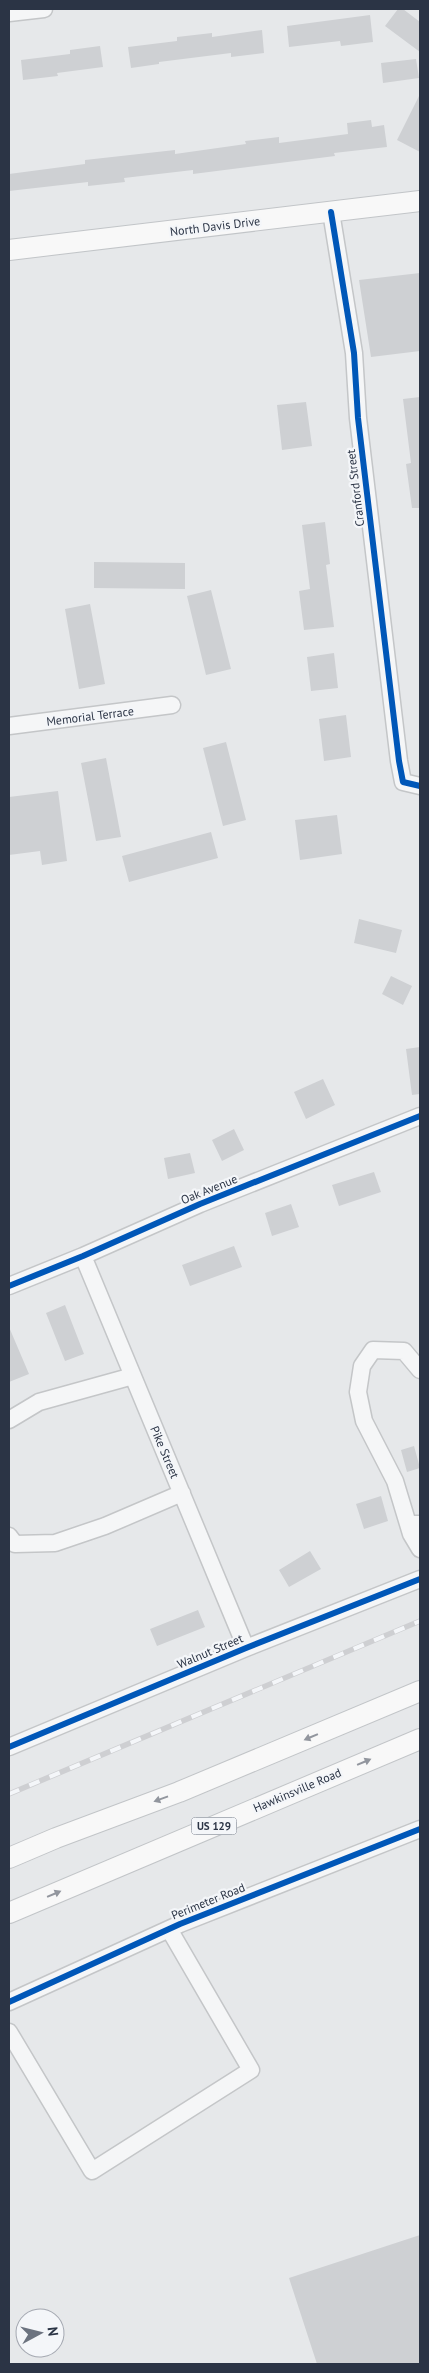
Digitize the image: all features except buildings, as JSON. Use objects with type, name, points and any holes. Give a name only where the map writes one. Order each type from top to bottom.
[{"type":"main road","name":"North Davis Drive","points":[[9,250],[420,201]]},
{"type":"main road","points":[[9,1858],[56,1838],[179,1792],[420,1691]]},
{"type":"main road","name":"Hawkinsville Road","points":[[9,1913],[420,1738]]},
{"type":"street","points":[[9,13],[44,9]]},
{"type":"street","name":"Cranford Street","points":[[331,212],[354,353],[358,418],[399,762],[404,782],[420,786]]},
{"type":"street","name":"Memorial Terrace","points":[[9,726],[172,705]]},
{"type":"street","name":"Oak Avenue","points":[[9,1286],[192,1208],[420,1116]]},
{"type":"street","name":"Pike Street","points":[[83,1256],[246,1648]]},
{"type":"street","points":[[420,1370],[404,1351],[374,1350],[362,1366],[358,1392],[364,1421],[395,1481],[414,1524],[410,1534],[420,1549]]},
{"type":"street","points":[[9,1420],[39,1402],[133,1376]]},
{"type":"street","points":[[9,1536],[15,1544],[54,1543],[105,1526],[182,1493]]},
{"type":"street","name":"Walnut Street","points":[[9,1747],[246,1648],[420,1579]]},
{"type":"street","name":"Perimeter Road","points":[[9,2002],[169,1929],[420,1829]]},
{"type":"street","points":[[9,2032],[92,2171],[243,2076],[251,2070],[169,1929]]},
{"type":"railway","points":[[9,1794],[420,1621]]},
{"type":"cycle path","points":[[331,212],[354,353],[358,418],[399,761],[403,782],[420,786]]},
{"type":"cycle path","points":[[9,1286],[83,1256],[200,1204],[420,1116]]},
{"type":"cycle path","points":[[9,1747],[246,1648],[420,1579]]},
{"type":"cycle path","points":[[9,2002],[180,1924],[420,1829]]}]
